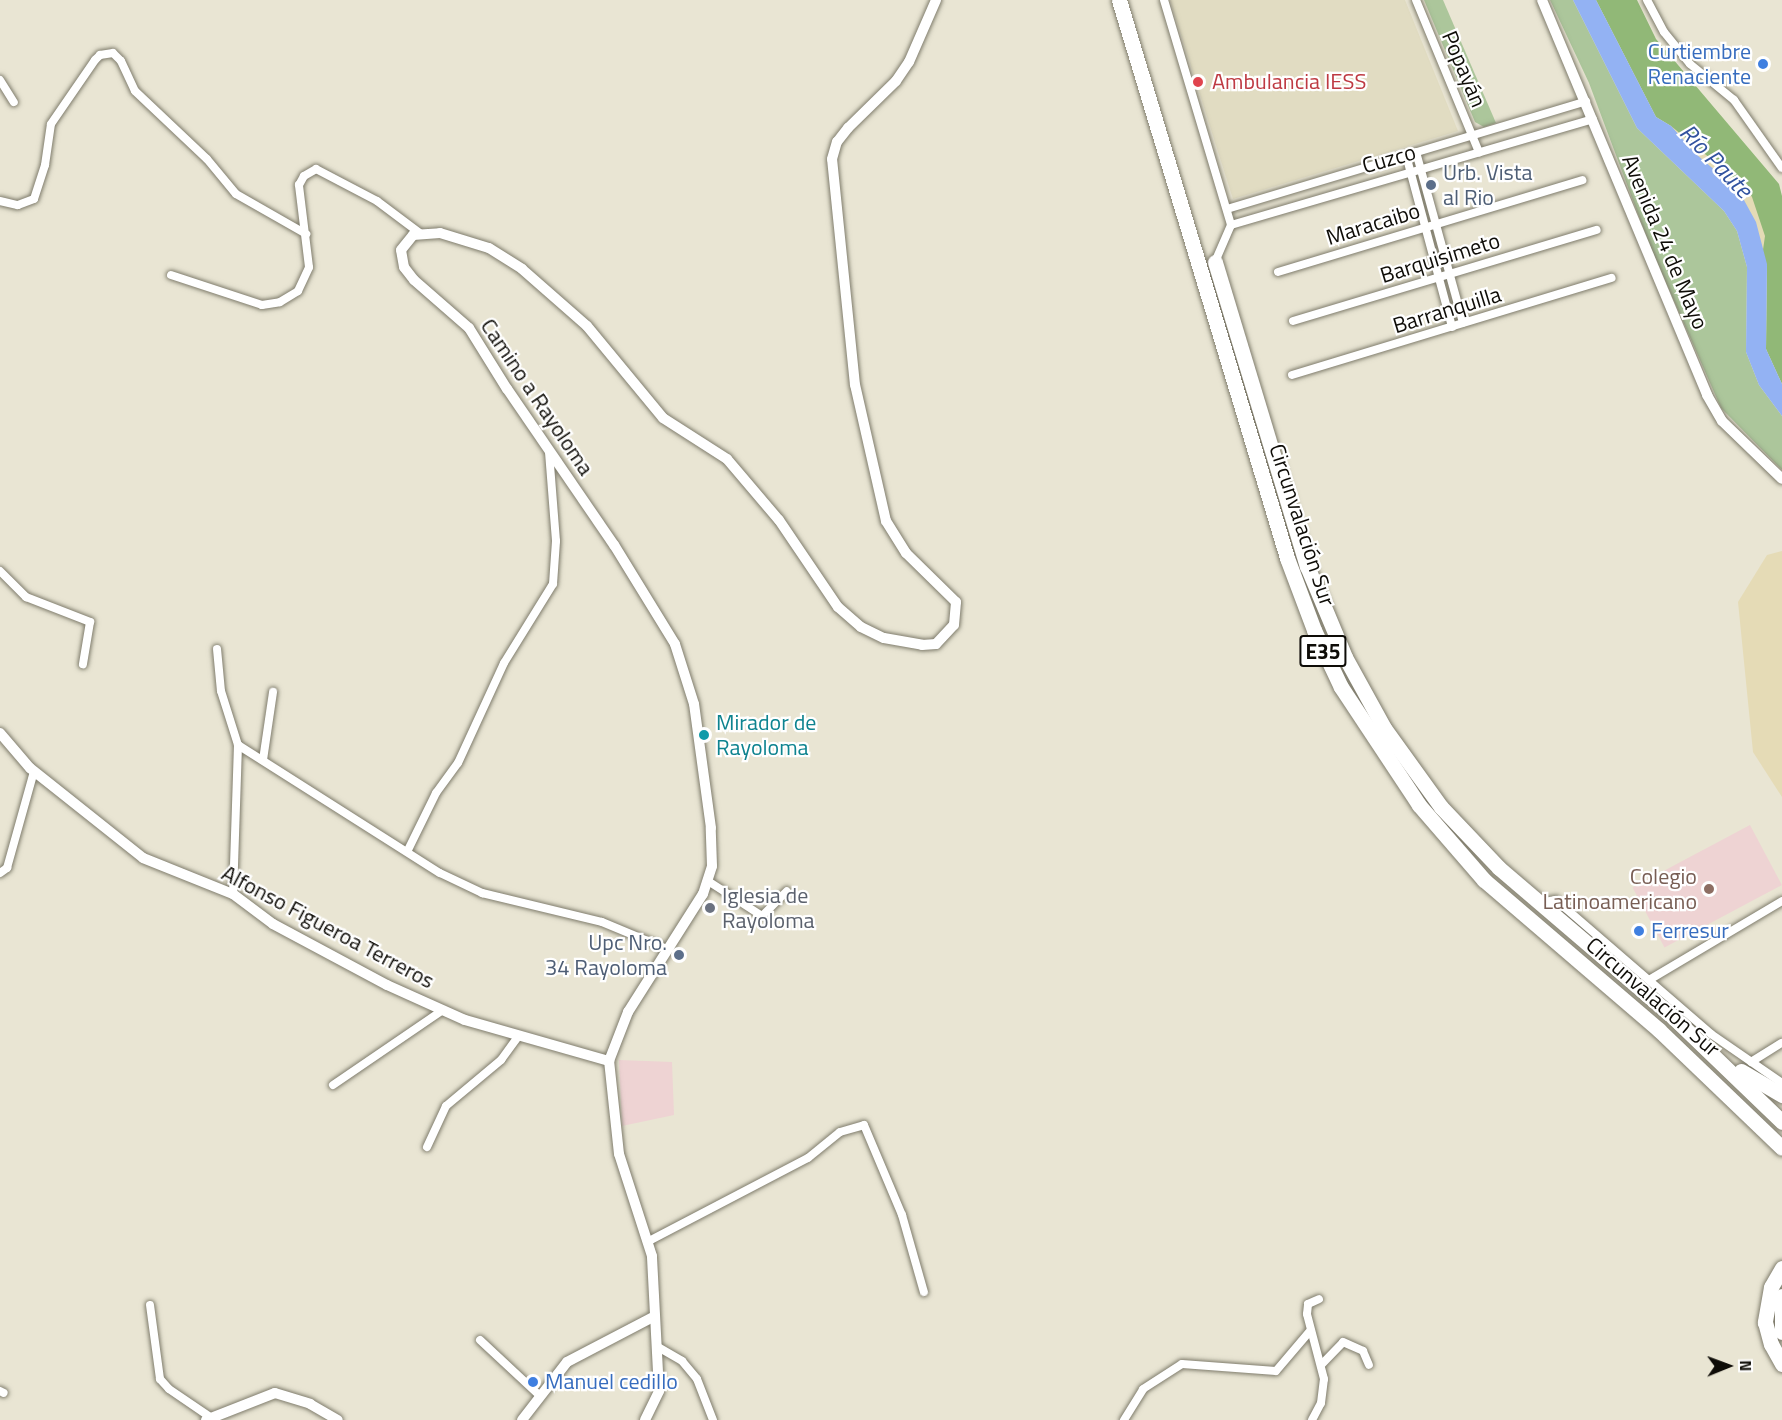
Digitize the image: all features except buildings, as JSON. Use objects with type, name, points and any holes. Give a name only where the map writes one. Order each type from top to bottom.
[{"type":"highway","name":"Circunvalación Sur","points":[[1119,0],[1287,558],[1314,630],[1341,687],[1419,805],[1477,873],[1667,1037],[1782,1148]]},
{"type":"highway","name":"Circunvalación Sur","points":[[1215,262],[1295,528],[1345,657],[1384,728],[1441,807],[1539,903],[1707,1039],[1717,1056],[1782,1122]]},
{"type":"highway","points":[[1717,1056],[1782,1095]]},
{"type":"highway","points":[[1782,1268],[1771,1287],[1765,1322],[1771,1344],[1782,1364]]},
{"type":"highway","points":[[1782,1296],[1782,1332]]},
{"type":"street","points":[[171,275],[262,305],[280,302],[298,291],[307,277],[306,234],[299,185],[304,176],[316,169],[377,201],[421,234],[465,238],[522,269],[587,326],[663,418],[727,459],[779,520],[838,607],[861,627],[884,638],[922,645],[936,644],[954,625],[956,602],[906,553],[886,521],[855,385],[832,159],[837,142],[848,128],[896,81],[909,62],[936,0]]},
{"type":"street","points":[[1164,0],[1231,225],[1215,262]]},
{"type":"street","name":"Popayán","points":[[1416,0],[1479,152]]},
{"type":"street","name":"Avenida 24 de Mayo","points":[[1542,0],[1707,395],[1730,428],[1782,478]]},
{"type":"street","points":[[1647,0],[1664,32],[1690,64],[1734,100],[1782,168]]},
{"type":"street","points":[[0,201],[18,205],[34,199],[45,165],[51,124],[95,60],[100,55],[113,53],[121,61],[135,91],[207,159],[236,194],[306,234]]},
{"type":"street","points":[[0,80],[14,102]]},
{"type":"street","name":"Cuzco","points":[[1227,209],[1586,101]]},
{"type":"street","name":"Cuzco","points":[[1231,225],[1593,118]]},
{"type":"street","points":[[1416,152],[1463,323]]},
{"type":"street","points":[[1406,155],[1452,327]]},
{"type":"street","name":"Maracaibo","points":[[1278,272],[1582,180]]},
{"type":"street","name":"Barquisimeto","points":[[1293,321],[1597,230]]},
{"type":"street","name":"Camino a Rayoloma","points":[[421,234],[413,235],[401,250],[404,267],[469,328],[549,452],[614,545],[675,644],[694,704],[713,850],[708,881],[628,1012],[609,1061],[619,1155],[652,1256],[659,1391],[645,1420]]},
{"type":"street","name":"Barranquilla","points":[[1292,375],[1612,278]]},
{"type":"street","points":[[408,850],[436,794],[458,763],[504,663],[553,584],[556,541],[549,452]]},
{"type":"street","points":[[0,570],[26,597],[88,620],[92,626],[83,664]]},
{"type":"street","points":[[217,650],[221,691],[238,745],[233,894]]},
{"type":"street","points":[[263,760],[273,692]]},
{"type":"street","name":"Alfonso Figueroa Terreros","points":[[0,733],[34,771],[143,858],[233,894],[273,924],[387,985],[443,1010],[518,1036],[609,1061]]},
{"type":"street","points":[[238,745],[408,850],[440,873],[482,893],[602,922],[667,949]]},
{"type":"street","points":[[0,873],[7,868],[34,771]]},
{"type":"street","points":[[708,881],[762,916],[787,891]]},
{"type":"street","points":[[1539,903],[1556,900],[1649,980],[1707,1039],[1750,1062],[1782,1083]]},
{"type":"street","points":[[1649,980],[1782,901]]},
{"type":"street","points":[[333,1085],[443,1010]]},
{"type":"street","points":[[427,1147],[446,1106],[501,1060],[518,1036]]},
{"type":"street","points":[[1750,1062],[1782,1043]]},
{"type":"street","points":[[647,1242],[808,1158],[840,1132],[864,1125],[902,1215],[924,1292]]},
{"type":"street","points":[[1312,1420],[1325,1389],[1322,1364],[1310,1331],[1308,1304],[1319,1299]]},
{"type":"street","points":[[150,1305],[160,1378],[208,1419],[275,1393],[310,1404],[338,1420]]},
{"type":"street","points":[[522,1420],[567,1362],[655,1316]]},
{"type":"street","points":[[1124,1420],[1143,1389],[1182,1364],[1214,1364],[1270,1373],[1285,1365],[1310,1331]]},
{"type":"street","points":[[480,1340],[540,1396]]},
{"type":"street","points":[[1322,1364],[1343,1342],[1363,1351],[1369,1365]]},
{"type":"street","points":[[658,1347],[682,1361],[697,1379],[713,1420]]},
{"type":"shaded area","points":[[1170,0],[1405,0],[1458,131],[1233,199]]},
{"type":"shaded area","name":"Colegio Latinoamericano","points":[[1750,825],[1782,885],[1664,947],[1633,887]]},
{"type":"shaded area","points":[[619,1060],[672,1062],[674,1115],[622,1126]]},
{"type":"green space","points":[[1424,0],[1443,0],[1496,123],[1484,127],[1475,122]]},
{"type":"green space","points":[[1550,0],[1573,0],[1637,128],[1724,211],[1737,231],[1747,267],[1746,352],[1759,385],[1782,416],[1782,470],[1721,408],[1650,246],[1589,83]]},
{"type":"green space","points":[[1596,0],[1637,0],[1656,39],[1779,184],[1782,196],[1782,384],[1766,349],[1767,266],[1671,126],[1656,117]]},
{"type":"sand","points":[[1671,126],[1734,178],[1740,180],[1752,197],[1765,236],[1763,250],[1755,232]]},
{"type":"sand","points":[[1782,551],[1782,797],[1753,752],[1738,602],[1767,555]]},
{"type":"water","points":[[1573,0],[1596,0],[1656,117],[1671,126],[1696,154],[1739,191],[1756,222],[1767,264],[1766,349],[1782,384],[1782,416],[1759,385],[1746,352],[1747,267],[1737,231],[1724,211],[1637,128]]},
{"type":"place","name":"Curtiembre Renaciente","points":[[1763,64]]},
{"type":"place","name":"Ambulancia IESS","points":[[1198,82]]},
{"type":"place","name":"Urb. Vista al Rio","points":[[1431,185]]},
{"type":"place","name":"Mirador de Rayoloma","points":[[704,735]]},
{"type":"place","name":"Colegio Latinoamericano","points":[[1709,889]]},
{"type":"place","name":"Iglesia de Rayoloma","points":[[710,908]]},
{"type":"place","name":"Ferresur","points":[[1639,931]]},
{"type":"place","name":"Upc Nro. 34 Rayoloma","points":[[679,955]]},
{"type":"place","name":"Manuel cedillo","points":[[533,1382]]},
{"type":"water label","name":"Río Paute","points":[[1716,161]]}]
